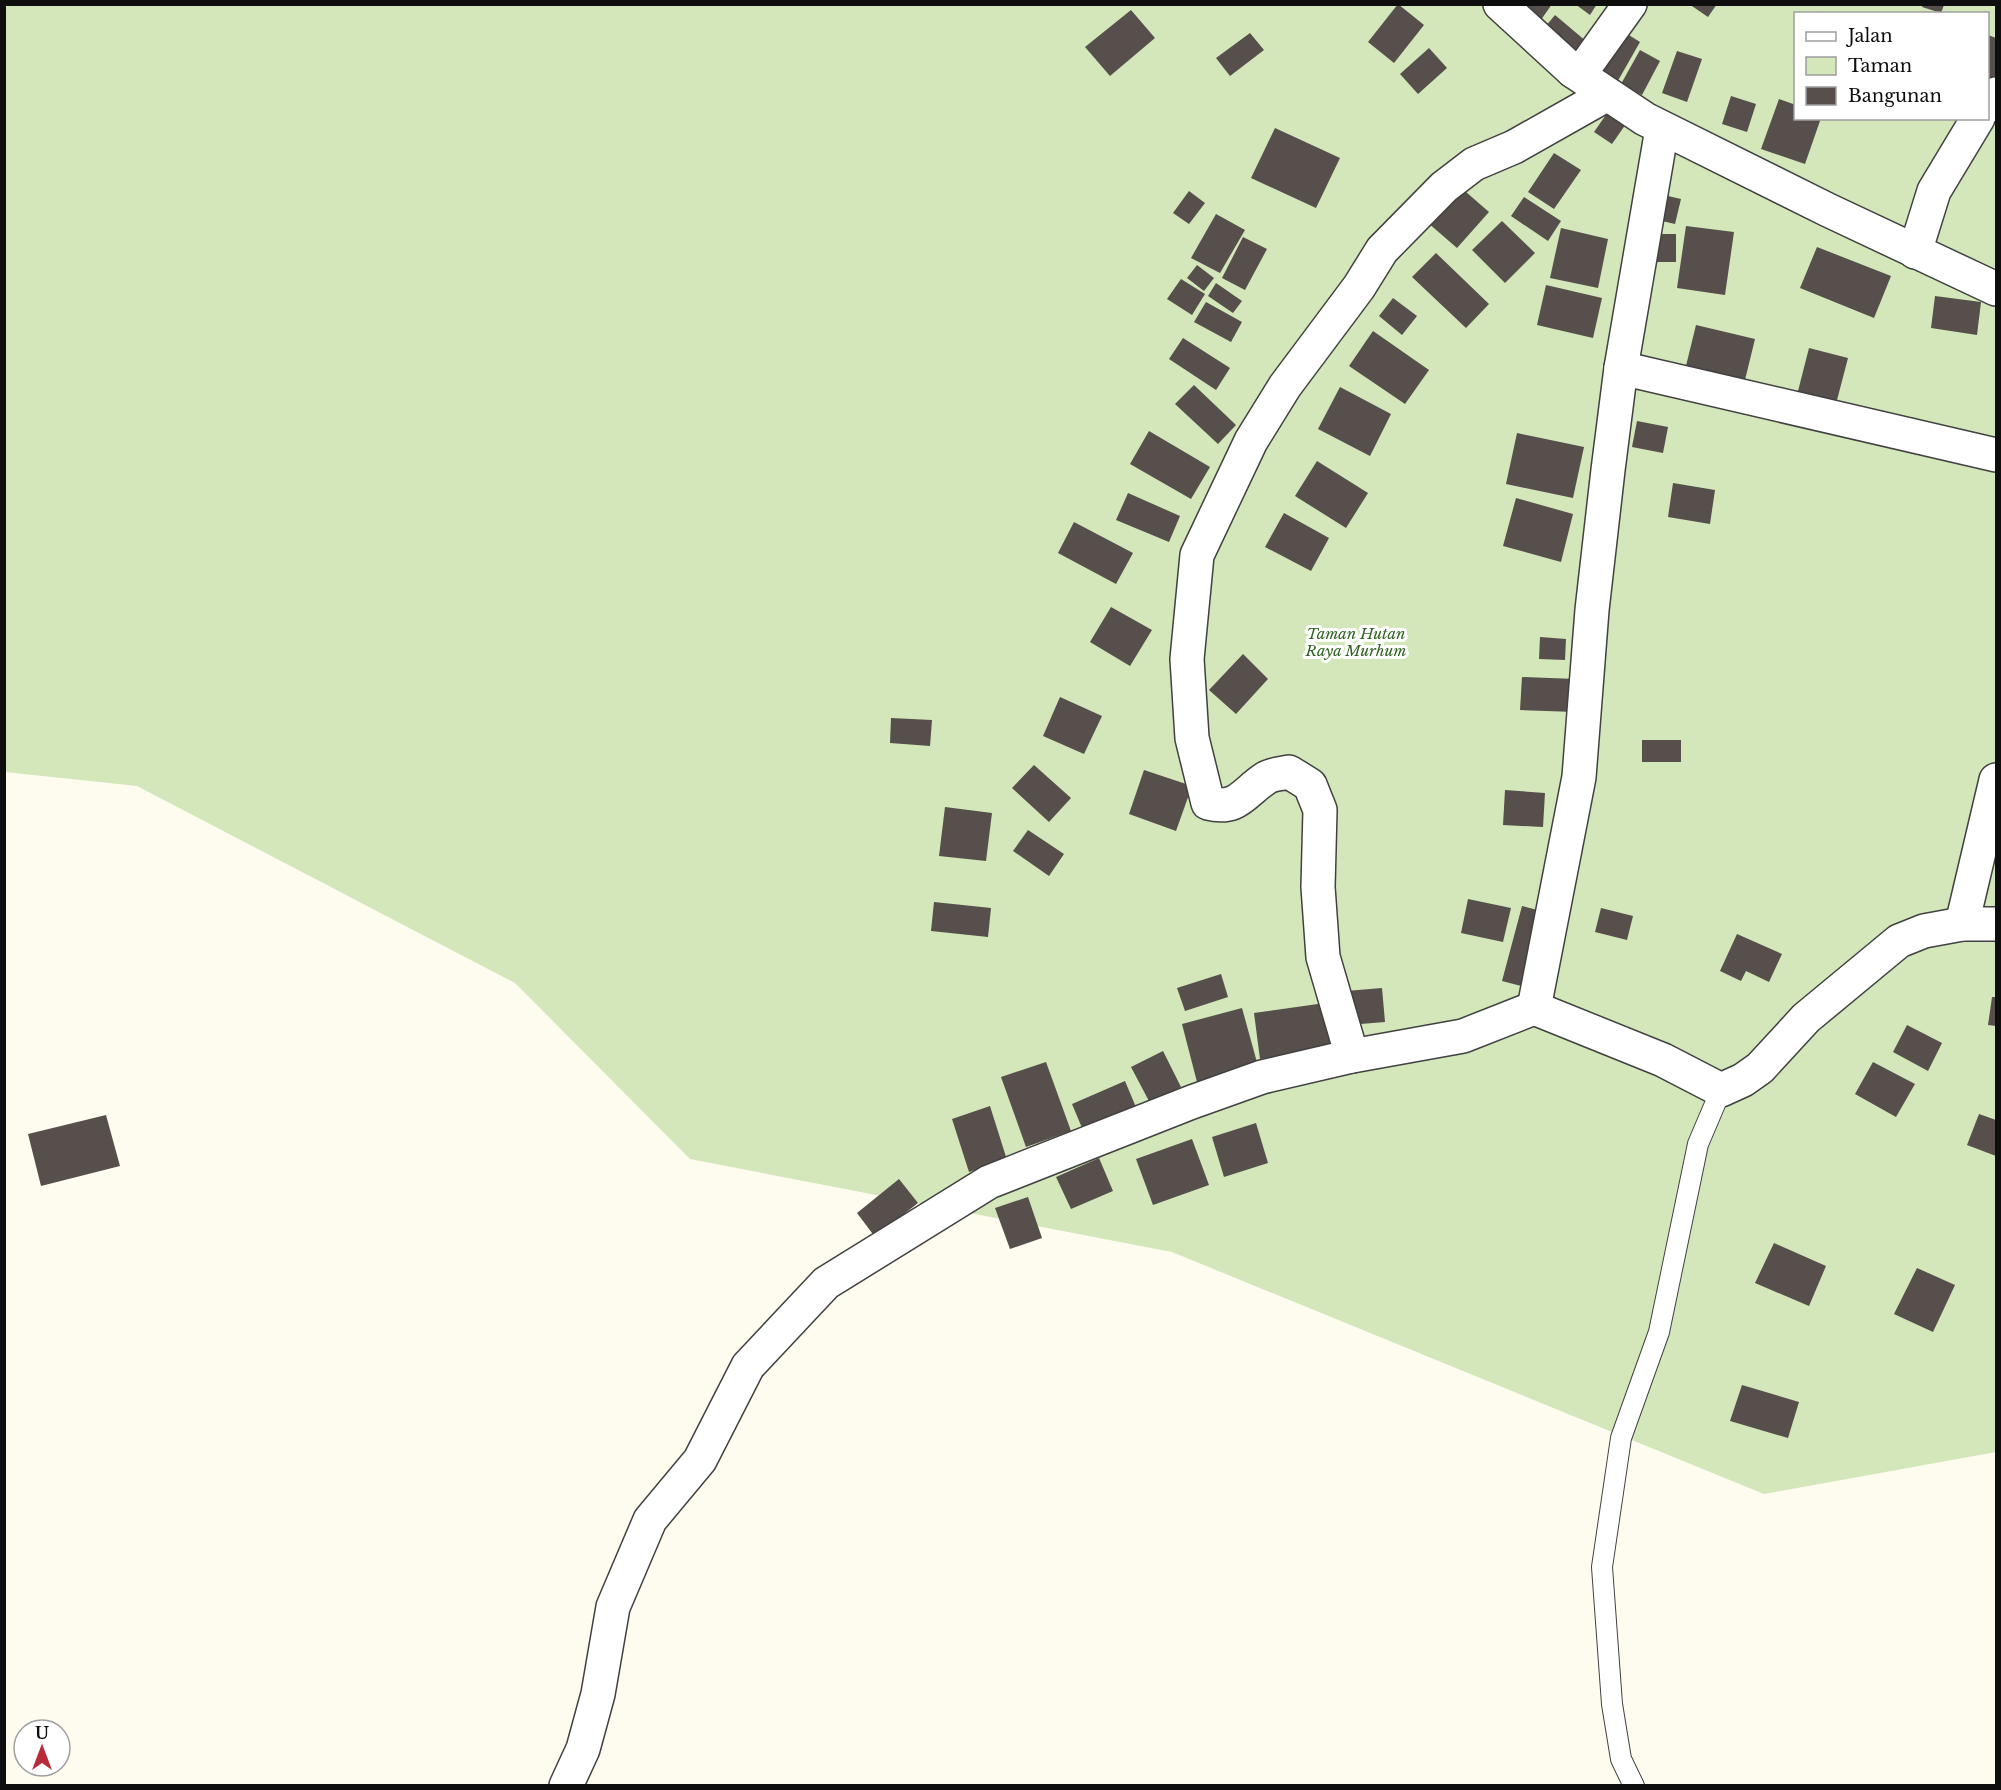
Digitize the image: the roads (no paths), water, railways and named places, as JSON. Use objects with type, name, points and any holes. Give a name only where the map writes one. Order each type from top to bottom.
[{"type":"street","points":[[1500,4],[1573,71],[1606,95],[1662,129],[1996,289]]},
{"type":"street","points":[[1573,71],[1587,64],[1630,4]]},
{"type":"street","points":[[1352,1056],[1323,957],[1318,887],[1320,810],[1310,785],[1289,772],[1267,777],[1232,805],[1219,806],[1208,803],[1192,738],[1187,659],[1197,555],[1257,431],[1285,386],[1359,287],[1382,250],[1444,187],[1474,164],[1514,147],[1606,95]]},
{"type":"street","points":[[1915,252],[1934,191],[1977,120]]},
{"type":"street","points":[[1534,1008],[1579,777],[1592,610],[1621,368],[1662,129]]},
{"type":"street","points":[[1621,368],[1996,455]]},
{"type":"street","points":[[1962,924],[1996,780]]},
{"type":"street","points":[[566,1785],[583,1749],[598,1694],[613,1607],[650,1520],[700,1460],[748,1366],[825,1283],[989,1182],[1262,1077],[1352,1056],[1463,1036],[1534,1008],[1663,1060],[1721,1090],[1743,1080],[1760,1068],[1806,1018],[1899,941],[1924,931],[1962,924],[1996,924]]},
{"type":"lane","points":[[1634,1785],[1621,1759],[1612,1704],[1602,1568],[1621,1438],[1659,1332],[1698,1144],[1721,1090]]},
{"type":"park label","name":"Taman Hutan Raya Murhum","points":[[1356,642]]}]
